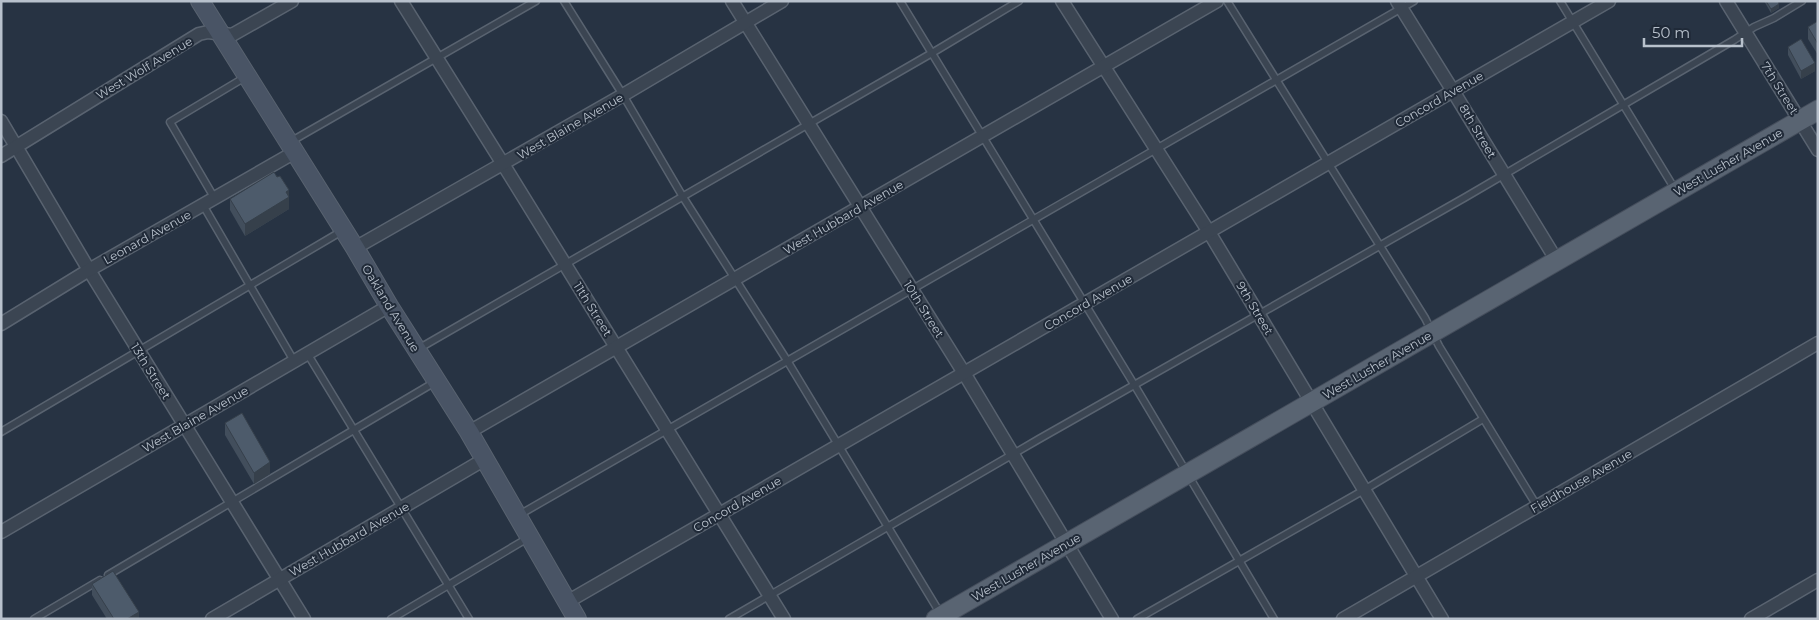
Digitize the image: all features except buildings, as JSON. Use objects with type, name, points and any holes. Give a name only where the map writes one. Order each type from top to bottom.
[{"type":"main road","name":"West Lusher Avenue","points":[[939,617],[1818,110]]},
{"type":"street","name":"Oakland Avenue","points":[[200,1],[344,230],[416,350],[469,432],[572,614]]},
{"type":"street","name":"West Wolf Avenue","points":[[1,156],[199,34],[208,32],[232,35],[292,1]]},
{"type":"street","name":"11th Street","points":[[400,1],[784,619]]},
{"type":"street","name":"10th Street","points":[[732,1],[964,373],[1112,619]]},
{"type":"street","name":"West Blaine Avenue","points":[[355,248],[623,95],[782,1]]},
{"type":"street","name":"9th Street","points":[[1062,1],[1208,232],[1442,619]]},
{"type":"street","name":"West Hubbard Avenue","points":[[469,432],[1217,1]]},
{"type":"street","name":"Concord Avenue","points":[[572,614],[719,515],[1609,1]]},
{"type":"street","name":"7th Street","points":[[1726,1],[1818,150]]},
{"type":"street","name":"8th Street","points":[[1399,5],[1557,261]]},
{"type":"street","name":"13th Street","points":[[1,121],[89,270],[304,619]]},
{"type":"street","name":"Leonard Avenue","points":[[1,324],[89,270],[209,202],[292,147]]},
{"type":"street","name":"West Blaine Avenue","points":[[1,532],[389,306]]},
{"type":"street","name":"Fieldhouse Avenue","points":[[1343,619],[1818,343]]},
{"type":"street","name":"West Hubbard Avenue","points":[[212,619],[485,459]]},
{"type":"street","points":[[1751,619],[1818,580]]},
{"type":"lane","points":[[292,147],[536,1]]},
{"type":"lane","points":[[564,1],[734,279],[839,445],[939,617]]},
{"type":"lane","points":[[900,1],[1135,386],[1274,619]]},
{"type":"lane","points":[[416,350],[1019,1]]},
{"type":"lane","points":[[1226,1],[1425,318],[1483,419],[1538,506]]},
{"type":"lane","points":[[518,516],[788,362],[1155,148],[1277,80],[1399,5],[1414,1]]},
{"type":"lane","points":[[1560,1],[1676,192]]},
{"type":"lane","points":[[729,619],[1012,454],[1380,246],[1802,1]]},
{"type":"lane","points":[[246,76],[170,122],[250,285],[294,361]]},
{"type":"lane","points":[[1,432],[344,230]]},
{"type":"lane","points":[[307,353],[469,619]]},
{"type":"lane","points":[[34,619],[233,503],[436,381]]},
{"type":"lane","points":[[1137,619],[1364,490],[1483,419]]},
{"type":"lane","points":[[391,619],[530,537]]}]
